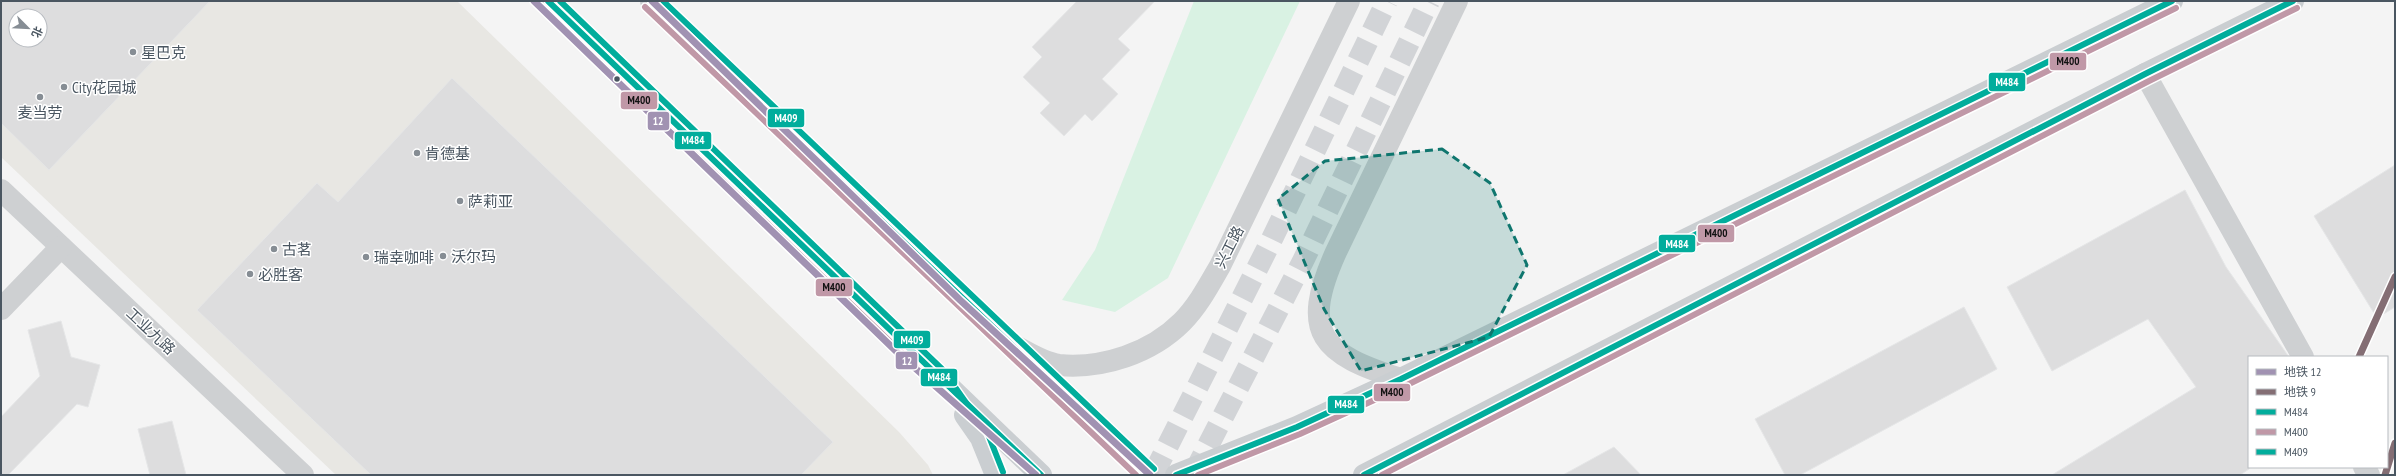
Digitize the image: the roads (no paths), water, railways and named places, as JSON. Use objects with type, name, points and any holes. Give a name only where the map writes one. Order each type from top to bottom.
[{"type":"main road","points":[[548,1],[1041,475]]},
{"type":"main road","points":[[651,1],[1148,475]]},
{"type":"main road","points":[[1176,475],[1297,427],[1401,378],[2172,1]]},
{"type":"main road","points":[[1364,475],[1453,431],[2145,74],[2293,1]]},
{"type":"main road","points":[[937,375],[981,438],[996,475]]},
{"type":"main road","points":[[1394,475],[1402,467],[1453,431]]},
{"type":"street","name":"兴工路","points":[[1012,345],[1034,357],[1058,364],[1095,365],[1125,357],[1154,344],[1182,322],[1204,293],[1220,266],[1349,1]]},
{"type":"street","points":[[1401,378],[1353,362],[1334,348],[1322,329],[1319,300],[1322,286],[1336,252],[1457,1]]},
{"type":"street","points":[[2145,74],[2302,356]]},
{"type":"street","name":"工业九路","points":[[1,190],[304,475]]},
{"type":"street","points":[[1,309],[61,246]]},
{"type":"tunnel","points":[[1153,475],[1270,243],[1387,1]]},
{"type":"tunnel","points":[[1193,475],[1303,261],[1429,1]]},
{"type":"metro line","name":"12","points":[[534,1],[898,353],[1036,475]]},
{"type":"metro line","name":"12","points":[[652,1],[960,300],[1150,475]]},
{"type":"metro line","name":"9","points":[[2359,356],[2395,277]]},
{"type":"metro line","name":"9","points":[[2388,465],[2395,443]]},
{"type":"metro line","name":"9","points":[[2385,475],[2387,468]]},
{"type":"place","name":"星巴克","points":[[133,52]]},
{"type":"place","name":"City花园城","points":[[64,87]]},
{"type":"place","name":"麦当劳","points":[[40,97]]},
{"type":"place","name":"肯德基","points":[[417,153]]},
{"type":"place","name":"萨莉亚","points":[[460,201]]},
{"type":"place","name":"古茗","points":[[274,249]]},
{"type":"place","name":"沃尔玛","points":[[443,256]]},
{"type":"place","name":"瑞幸咖啡","points":[[366,257]]},
{"type":"place","name":"必胜客","points":[[250,274]]}]
